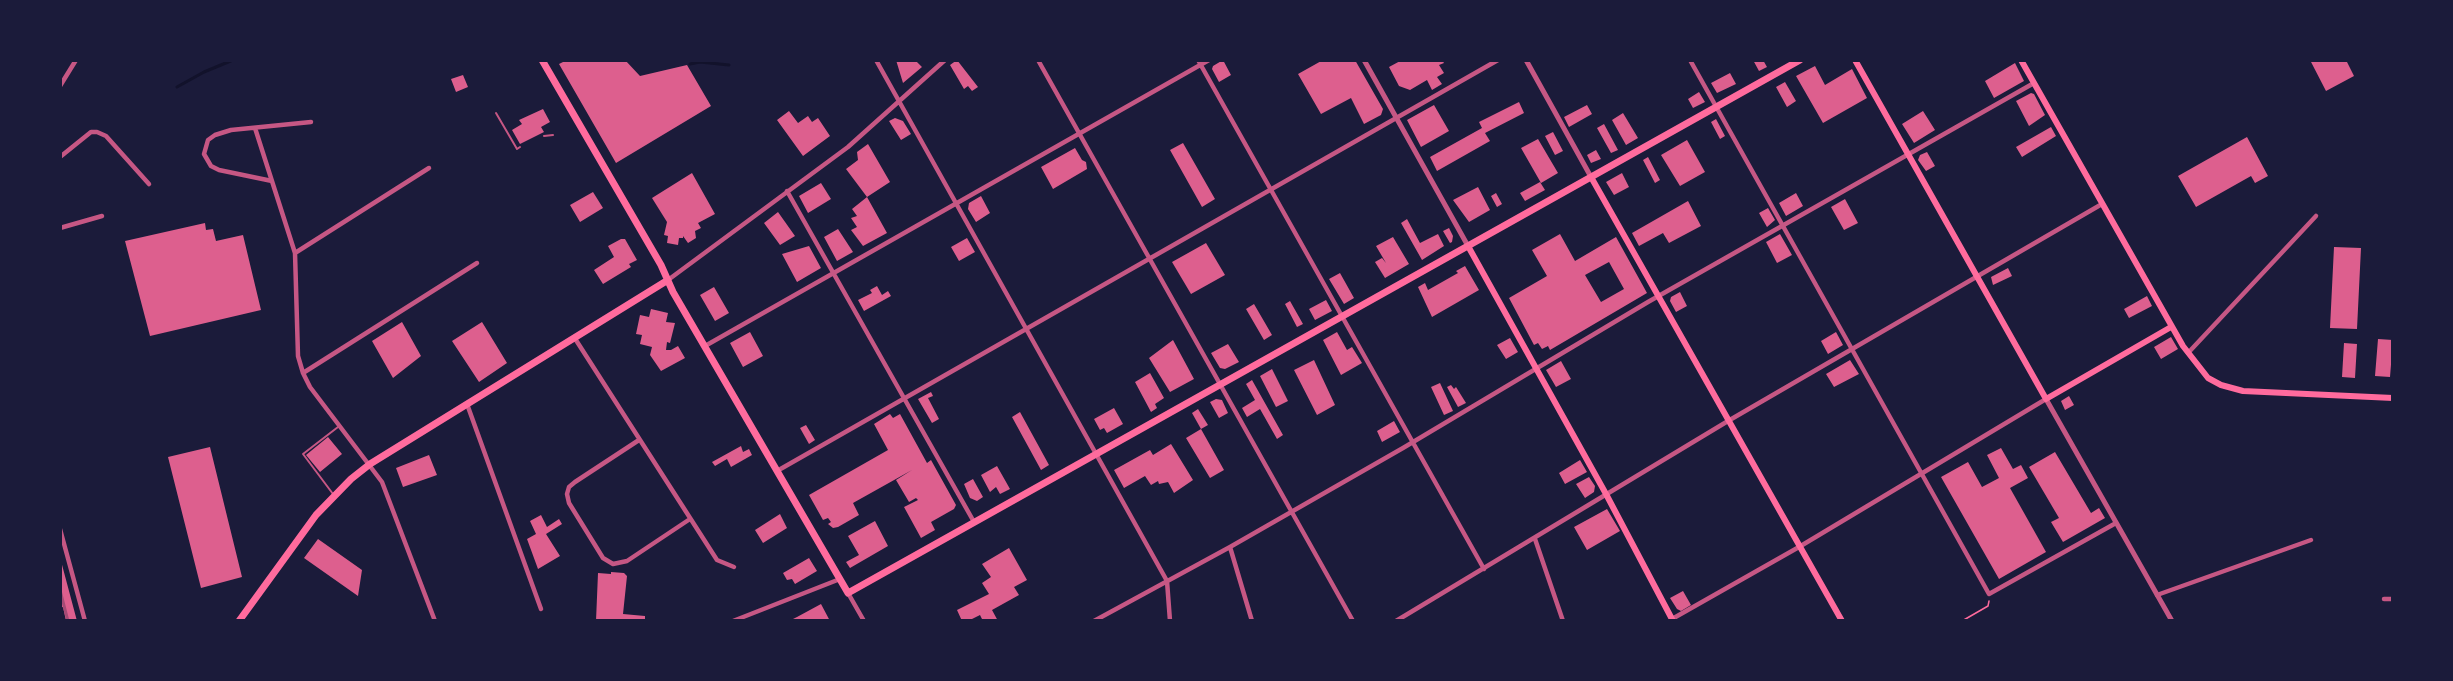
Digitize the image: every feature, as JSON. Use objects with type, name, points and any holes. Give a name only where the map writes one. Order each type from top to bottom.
[{"type":"main road","points":[[542,60],[848,593],[1800,60]]},
{"type":"main road","points":[[1855,60],[2046,399],[2172,327]]},
{"type":"main road","points":[[2021,60],[2172,327],[2188,353],[2208,378],[2221,385],[2243,391],[2393,398]]},
{"type":"main road","points":[[1591,177],[1842,621]]},
{"type":"main road","points":[[1468,246],[1606,494],[1673,620]]},
{"type":"main road","points":[[239,621],[304,531],[334,495],[370,464],[668,280]]},
{"type":"street","points":[[60,86],[76,60]]},
{"type":"street","points":[[876,60],[1167,581],[1170,621]]},
{"type":"street","points":[[668,280],[848,147],[945,60]]},
{"type":"street","points":[[1038,60],[1353,621]]},
{"type":"street","points":[[705,346],[1080,133],[1199,62],[1209,60]]},
{"type":"street","points":[[1365,60],[1468,246]]},
{"type":"street","points":[[777,471],[1498,60]]},
{"type":"street","points":[[1526,60],[1591,177]]},
{"type":"street","points":[[1690,60],[1989,594],[2116,523]]},
{"type":"street","points":[[1199,62],[1484,569]]},
{"type":"street","points":[[1094,621],[1230,547],[1658,296],[2034,83]]},
{"type":"street","points":[[272,181],[219,170],[211,166],[204,154],[205,146],[214,135],[231,130],[312,122]]},
{"type":"street","points":[[255,128],[295,253],[298,356],[303,373],[310,387],[382,482],[435,621]]},
{"type":"street","points":[[60,157],[91,132],[97,132],[106,136],[149,184]]},
{"type":"street","points":[[295,253],[429,168]]},
{"type":"street","points":[[787,191],[974,522]]},
{"type":"street","points":[[389,194],[393,201]]},
{"type":"street","points":[[1396,621],[1728,421],[2102,204]]},
{"type":"street","points":[[60,228],[102,216]]},
{"type":"street","points":[[2188,353],[2316,216]]},
{"type":"street","points":[[303,373],[477,263]]},
{"type":"street","points":[[574,337],[717,560],[734,567]]},
{"type":"street","points":[[1673,620],[2046,399],[2172,621]]},
{"type":"street","points":[[467,404],[541,609]]},
{"type":"street","points":[[639,440],[575,482],[567,494],[569,503],[603,558],[613,564],[627,561],[690,519]]},
{"type":"street","points":[[60,529],[85,621]]},
{"type":"street","points":[[1535,539],[1563,621]]},
{"type":"street","points":[[2157,595],[2311,540]]},
{"type":"street","points":[[1230,547],[1251,621]]},
{"type":"street","points":[[733,621],[840,579]]},
{"type":"street","points":[[848,593],[864,621]]},
{"type":"street","points":[[2384,599],[2393,599]]},
{"type":"lane","points":[[496,113],[517,149],[520,147]]},
{"type":"lane","points":[[544,136],[553,135]]},
{"type":"lane","points":[[334,495],[303,454],[340,425]]},
{"type":"path","points":[[1962,621],[1988,606],[1989,594]]},
{"type":"building","points":[[567,60],[625,60],[640,76],[687,65],[711,106],[616,163],[559,64]]},
{"type":"building","points":[[896,60],[915,60],[922,67],[903,83]]},
{"type":"building","points":[[957,60],[978,87],[972,91],[968,86],[964,89],[950,65]]},
{"type":"building","points":[[1223,60],[1231,75],[1219,82],[1212,69]]},
{"type":"building","points":[[1323,60],[1355,60],[1383,109],[1381,115],[1364,124],[1351,98],[1321,114],[1298,74]]},
{"type":"building","points":[[1402,60],[1442,60],[1444,63],[1439,65],[1444,73],[1437,77],[1442,84],[1432,90],[1427,80],[1410,90],[1399,86],[1389,67]]},
{"type":"building","points":[[1753,60],[1763,60],[1767,67],[1759,71]]},
{"type":"building","points":[[2310,60],[2346,60],[2354,76],[2326,91]]},
{"type":"building","points":[[2015,63],[2024,81],[1994,98],[1985,81]]},
{"type":"building","points":[[1815,66],[1825,85],[1852,69],[1867,98],[1823,123],[1796,76]]},
{"type":"building","points":[[1730,73],[1736,84],[1717,93],[1711,83]]},
{"type":"building","points":[[463,75],[468,87],[456,92],[451,79]]},
{"type":"building","points":[[1785,82],[1796,101],[1787,107],[1776,87]]},
{"type":"building","points":[[1699,92],[1705,102],[1693,108],[1688,99]]},
{"type":"building","points":[[2031,93],[2034,94],[2045,115],[2029,126],[2016,101]]},
{"type":"building","points":[[1519,102],[1524,113],[1485,133],[1490,141],[1437,171],[1430,157],[1482,128],[1479,122]]},
{"type":"building","points":[[1434,105],[1449,131],[1421,147],[1407,120]]},
{"type":"building","points":[[1587,105],[1592,114],[1569,127],[1564,117]]},
{"type":"building","points":[[543,109],[550,122],[541,127],[544,132],[520,144],[512,130],[522,124],[519,120]]},
{"type":"building","points":[[789,111],[798,123],[808,116],[812,122],[818,118],[830,136],[803,156],[777,120]]},
{"type":"building","points":[[1923,111],[1935,130],[1914,143],[1902,124]]},
{"type":"building","points":[[1623,113],[1638,138],[1626,145],[1612,120]]},
{"type":"building","points":[[895,118],[903,121],[911,134],[901,140],[889,121]]},
{"type":"building","points":[[1716,119],[1725,136],[1720,139],[1711,122]]},
{"type":"building","points":[[1604,124],[1618,150],[1611,153],[1597,128]]},
{"type":"building","points":[[2051,127],[2056,136],[2022,157],[2016,147]]},
{"type":"building","points":[[1553,132],[1563,151],[1555,155],[1545,136]]},
{"type":"building","points":[[2247,137],[2268,176],[2255,183],[2251,176],[2196,207],[2178,176]]},
{"type":"building","points":[[1538,139],[1558,173],[1541,183],[1521,148]]},
{"type":"building","points":[[1687,140],[1705,172],[1680,186],[1661,155]]},
{"type":"building","points":[[1183,143],[1215,199],[1202,207],[1170,150]]},
{"type":"building","points":[[868,144],[890,182],[867,197],[846,169],[858,160],[857,152]]},
{"type":"building","points":[[1075,148],[1082,160],[1086,162],[1087,169],[1053,189],[1041,167]]},
{"type":"building","points":[[1596,150],[1601,159],[1591,163],[1587,155]]},
{"type":"building","points":[[1927,152],[1935,166],[1926,171],[1918,160],[1920,155]]},
{"type":"building","points":[[1648,157],[1660,180],[1655,183],[1643,160]]},
{"type":"building","points":[[692,173],[715,214],[698,223],[701,228],[695,231],[696,238],[688,243],[683,236],[679,238],[678,245],[667,243],[668,236],[664,235],[667,222],[652,198]]},
{"type":"building","points":[[1622,173],[1629,187],[1614,195],[1606,182]]},
{"type":"building","points":[[1540,182],[1545,190],[1525,201],[1520,193]]},
{"type":"building","points":[[821,183],[831,199],[808,213],[799,196]]},
{"type":"building","points":[[1478,187],[1490,210],[1469,222],[1453,200]]},
{"type":"building","points":[[593,192],[603,208],[580,222],[570,205]]},
{"type":"building","points":[[1496,193],[1502,204],[1497,207],[1491,196]]},
{"type":"building","points":[[1796,193],[1803,206],[1786,216],[1779,203]]},
{"type":"building","points":[[981,196],[990,213],[976,222],[968,209],[969,203]]},
{"type":"building","points":[[867,197],[887,233],[863,246],[851,230],[857,227],[851,218],[857,216],[852,209]]},
{"type":"building","points":[[1845,199],[1858,223],[1844,230],[1831,207]]},
{"type":"building","points":[[1688,201],[1701,226],[1669,243],[1663,233],[1639,246],[1632,233]]},
{"type":"building","points":[[1768,208],[1775,220],[1767,227],[1759,213]]},
{"type":"building","points":[[778,212],[795,236],[780,245],[764,223]]},
{"type":"building","points":[[1407,219],[1420,243],[1438,234],[1444,246],[1422,260],[1401,223]]},
{"type":"building","points":[[205,223],[206,230],[213,229],[216,241],[243,235],[261,310],[150,336],[125,241]]},
{"type":"building","points":[[1449,228],[1453,236],[1450,243],[1443,231]]},
{"type":"building","points":[[838,229],[853,252],[837,261],[824,237]]},
{"type":"building","points":[[1560,234],[1575,261],[1616,237],[1647,293],[1550,350],[1548,346],[1542,349],[1538,343],[1534,345],[1509,298],[1547,276],[1532,250]],"holes":[[[1609,262],[1624,289],[1601,302],[1585,275]]]},
{"type":"building","points":[[1780,234],[1792,255],[1777,263],[1766,242]]},
{"type":"building","points":[[1393,237],[1409,264],[1385,278],[1375,262],[1382,258],[1386,263],[1376,246]]},
{"type":"building","points":[[967,238],[975,252],[959,261],[951,247]]},
{"type":"building","points":[[625,239],[637,260],[629,264],[631,267],[603,284],[594,270],[614,257],[608,246]]},
{"type":"building","points":[[1206,243],[1225,275],[1191,294],[1172,262]]},
{"type":"building","points":[[809,246],[821,268],[797,282],[782,254]]},
{"type":"building","points":[[2334,247],[2361,248],[2357,329],[2330,328]]},
{"type":"building","points":[[1465,266],[1479,290],[1432,317],[1418,287],[1425,283],[1428,290],[1458,273],[1456,271]]},
{"type":"building","points":[[2008,268],[2012,276],[1993,285],[1991,277]]},
{"type":"building","points":[[1340,273],[1354,298],[1344,304],[1329,279]]},
{"type":"building","points":[[877,286],[882,295],[888,291],[891,296],[864,311],[858,300],[872,293],[870,290]]},
{"type":"building","points":[[714,287],[729,313],[715,321],[700,295]]},
{"type":"building","points":[[1680,292],[1687,306],[1676,312],[1670,301],[1671,297]]},
{"type":"building","points":[[2147,296],[2152,306],[2129,318],[2124,309]]},
{"type":"building","points":[[1326,300],[1332,311],[1315,320],[1309,309]]},
{"type":"building","points":[[1290,301],[1303,324],[1297,327],[1285,304]]},
{"type":"building","points":[[1254,304],[1272,335],[1264,340],[1246,309]]},
{"type":"building","points":[[651,309],[668,313],[666,322],[675,323],[666,350],[678,346],[685,358],[661,371],[650,355],[652,347],[640,344],[642,335],[636,334],[640,315],[649,317]]},
{"type":"building","points":[[402,322],[421,356],[393,378],[372,341]]},
{"type":"building","points":[[482,322],[507,363],[479,382],[452,341]]},
{"type":"building","points":[[750,332],[763,356],[743,367],[730,343]]},
{"type":"building","points":[[1337,332],[1347,350],[1352,347],[1362,363],[1341,375],[1323,340]]},
{"type":"building","points":[[1836,332],[1843,345],[1828,354],[1821,341]]},
{"type":"building","points":[[2171,337],[2178,349],[2161,359],[2154,347]]},
{"type":"building","points":[[1510,338],[1518,352],[1506,359],[1497,345]]},
{"type":"building","points":[[2378,339],[2393,340],[2390,377],[2375,376]]},
{"type":"building","points":[[1173,340],[1194,379],[1170,392],[1149,358]]},
{"type":"building","points":[[2344,343],[2357,344],[2355,378],[2342,377]]},
{"type":"building","points":[[1228,344],[1239,362],[1225,369],[1220,368],[1211,353]]},
{"type":"building","points":[[1314,360],[1335,405],[1317,415],[1294,370]]},
{"type":"building","points":[[1850,360],[1859,374],[1834,387],[1826,374]]},
{"type":"building","points":[[1561,361],[1571,379],[1556,387],[1546,370]]},
{"type":"building","points":[[1272,369],[1288,401],[1276,407],[1260,376]]},
{"type":"building","points":[[1150,373],[1164,398],[1155,404],[1157,408],[1151,412],[1135,382]]},
{"type":"building","points":[[1252,380],[1283,435],[1277,439],[1260,409],[1247,417],[1242,408],[1255,400],[1246,384]]},
{"type":"building","points":[[1440,383],[1453,411],[1444,415],[1431,387]]},
{"type":"building","points":[[1451,385],[1454,389],[1456,387],[1466,403],[1458,407],[1447,387]]},
{"type":"building","points":[[931,392],[933,396],[928,398],[939,419],[932,423],[918,399]]},
{"type":"building","points":[[2069,396],[2074,405],[2065,410],[2061,401]]},
{"type":"building","points":[[1216,399],[1222,400],[1228,413],[1219,418],[1210,402]]},
{"type":"building","points":[[1114,408],[1123,424],[1107,433],[1104,428],[1100,430],[1094,419]]},
{"type":"building","points":[[1198,409],[1208,425],[1201,429],[1192,413]]},
{"type":"building","points":[[1020,412],[1049,465],[1041,470],[1012,417]]},
{"type":"building","points":[[890,414],[893,418],[900,414],[927,463],[931,460],[956,505],[954,509],[931,522],[935,530],[921,538],[904,507],[918,500],[916,498],[909,502],[896,480],[912,470],[853,503],[859,515],[838,527],[833,528],[828,524],[831,522],[828,518],[823,520],[809,495],[888,450],[874,424]]},
{"type":"building","points":[[1394,421],[1400,432],[1382,442],[1377,431]]},
{"type":"building","points":[[806,425],[815,440],[809,444],[800,428]]},
{"type":"building","points":[[1201,429],[1224,470],[1210,478],[1186,438]]},
{"type":"building","points":[[328,437],[342,454],[320,472],[306,455]]},
{"type":"building","points":[[1171,444],[1193,480],[1174,493],[1168,482],[1159,484],[1158,481],[1151,485],[1145,476],[1124,488],[1114,470],[1150,450],[1153,455]]},
{"type":"building","points":[[741,446],[743,452],[749,449],[752,455],[731,467],[727,459],[715,466],[712,462]]},
{"type":"building","points":[[210,447],[242,577],[201,588],[168,457]]},
{"type":"building","points":[[2001,448],[2013,469],[2021,465],[2028,478],[2010,488],[2046,552],[1999,579],[1941,477],[1968,462],[1982,487],[1999,478],[1987,455]]},
{"type":"building","points":[[2055,452],[2091,513],[2099,508],[2105,518],[2063,542],[2051,522],[2059,518],[2029,467]]},
{"type":"building","points":[[429,455],[437,475],[403,487],[396,468]]},
{"type":"building","points":[[1580,460],[1587,472],[1565,484],[1559,473]]},
{"type":"building","points":[[997,466],[1010,489],[1000,494],[996,487],[990,492],[981,475]]},
{"type":"building","points":[[1589,477],[1595,486],[1594,492],[1585,498],[1576,484]]},
{"type":"building","points":[[973,479],[983,497],[977,501],[970,498],[964,484]]},
{"type":"building","points":[[1607,509],[1620,531],[1587,550],[1574,527]]},
{"type":"building","points":[[780,514],[787,528],[763,543],[755,530]]},
{"type":"building","points":[[541,515],[547,527],[559,519],[562,524],[546,534],[560,556],[538,569],[527,539],[536,534],[530,521]]},
{"type":"building","points":[[875,521],[888,546],[850,568],[846,562],[859,555],[848,536]]},
{"type":"building","points":[[318,539],[362,570],[358,596],[304,558]]},
{"type":"building","points":[[1009,548],[1027,580],[1014,587],[1019,595],[992,610],[998,621],[983,621],[980,615],[968,621],[962,621],[957,610],[989,594],[982,583],[991,577],[982,564]]},
{"type":"building","points":[[809,558],[817,571],[795,584],[792,579],[787,580],[783,573]]},
{"type":"building","points":[[60,561],[77,621],[66,621],[63,607],[60,608]]},
{"type":"building","points":[[611,572],[624,573],[627,576],[623,614],[645,616],[645,621],[596,621],[598,573],[611,574]]},
{"type":"building","points":[[1683,591],[1691,605],[1681,611],[1670,598]]},
{"type":"building","points":[[821,604],[830,621],[789,621],[797,617]]},
{"type":"waterway","points":[[177,87],[233,60]]},
{"type":"waterway","points":[[690,64],[700,62],[729,65]]},
{"type":"railway","points":[[60,590],[68,621]]}]
